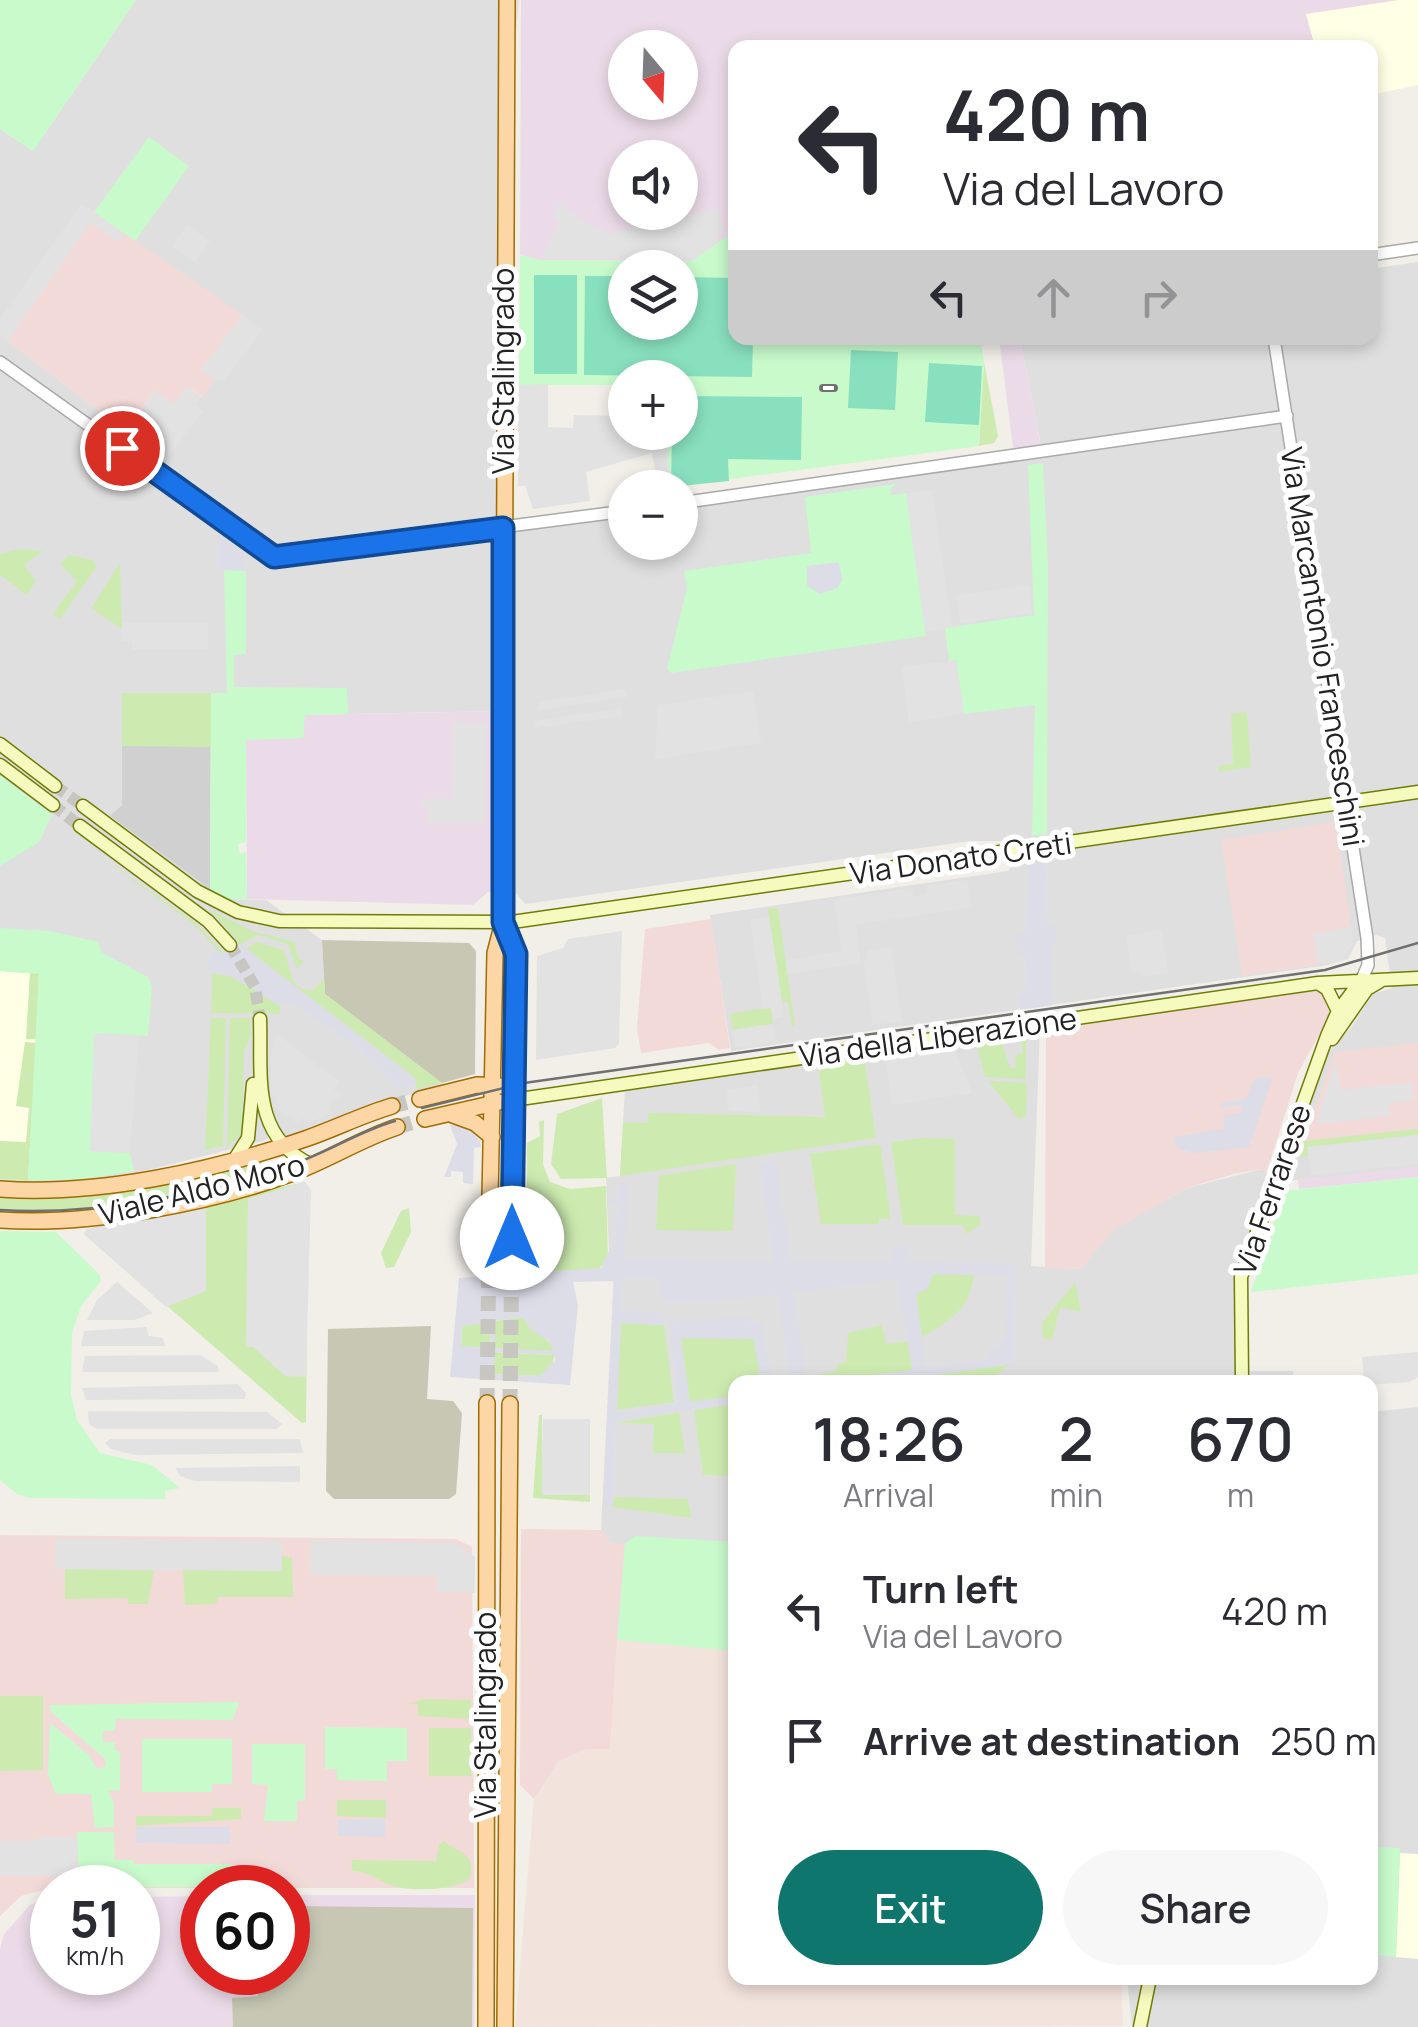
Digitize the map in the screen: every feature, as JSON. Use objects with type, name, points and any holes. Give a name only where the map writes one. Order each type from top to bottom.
[{"type":"main road","name":"Via Stalingrado","points":[[489,1246],[495,952],[503,922],[507,0]]},
{"type":"main road","points":[[0,744],[56,786],[18,779]]},
{"type":"main road","points":[[0,765],[53,805]]},
{"type":"main road","name":"Via Donato Creti","points":[[83,806],[197,891],[238,912],[280,921],[503,922],[578,916],[1418,792]]},
{"type":"main road","points":[[80,826],[208,921],[230,944]]},
{"type":"main road","name":"Via Stalingrado","points":[[503,922],[516,954],[512,1238]]},
{"type":"main road","points":[[1362,979],[1418,978]]},
{"type":"main road","name":"Via della Liberazione","points":[[513,1100],[1362,979]]},
{"type":"main road","name":"Via Ferrarese","points":[[1242,1375],[1241,1277],[1338,1011],[1362,979]]},
{"type":"main road","name":"Via Ferrarese","points":[[1319,1060],[1367,990],[1382,981]]},
{"type":"main road","points":[[1318,983],[1328,991],[1338,1011]]},
{"type":"main road","points":[[260,1020],[261,1107],[284,1146],[312,1165]]},
{"type":"main road","points":[[236,1157],[248,1138],[260,1048]]},
{"type":"main road","points":[[420,1099],[494,1084],[513,1100]]},
{"type":"main road","points":[[425,1120],[513,1100]]},
{"type":"main road","name":"Viale Aldo Moro","points":[[0,1189],[109,1185],[284,1146],[392,1106]]},
{"type":"main road","points":[[446,1114],[466,1118],[492,1138]]},
{"type":"main road","name":"Viale Aldo Moro","points":[[0,1220],[73,1220],[133,1212],[276,1179],[397,1126]]},
{"type":"main road","name":"Via Stalingrado","points":[[486,2027],[488,1403]]},
{"type":"main road","name":"Via Stalingrado","points":[[505,2027],[510,1404]]},
{"type":"main road","points":[[1140,2027],[1149,1985]]},
{"type":"street","points":[[1378,254],[1418,248]]},
{"type":"street","name":"Via Marcantonio Franceschini","points":[[1275,345],[1368,956],[1362,979]]},
{"type":"street","points":[[0,362],[274,557],[608,513]]},
{"type":"street","points":[[698,500],[1287,416]]},
{"type":"shaded area","points":[[136,0],[519,0],[506,129],[503,527],[608,515],[608,560],[698,560],[698,502],[1042,451],[1021,345],[1378,345],[1378,268],[1418,262],[1418,1170],[1273,1182],[1248,1258],[1249,1371],[1293,1371],[1293,1375],[728,1375],[728,1650],[617,1640],[625,1545],[610,1543],[601,1530],[615,1252],[609,1251],[606,1178],[620,1176],[625,1088],[1040,1029],[1031,1266],[1081,1269],[1113,1230],[1187,1188],[1262,1169],[1273,1180],[1319,1062],[1350,1029],[1373,994],[1392,988],[1385,938],[1376,935],[1357,941],[1348,959],[1328,965],[731,1051],[710,915],[1008,871],[1012,866],[1033,862],[1016,841],[970,841],[525,904],[515,892],[503,892],[503,711],[348,714],[347,694],[123,693],[122,805],[110,817],[225,899],[266,900],[322,940],[325,994],[440,1078],[443,1086],[371,1105],[294,1136],[287,1137],[281,1131],[263,1141],[153,1169],[86,1181],[0,1182],[0,335],[126,431],[187,387],[202,397],[145,249],[82,204],[0,320],[0,129],[33,151]],"holes":[[[1335,822],[1353,943],[1341,961],[1243,975]]]},
{"type":"shaded area","points":[[521,0],[1418,0],[1331,40],[728,40],[728,236],[698,257],[698,250],[608,250],[608,260],[539,260],[520,255]]},
{"type":"shaded area","points":[[1418,0],[1418,85],[1378,93],[1378,40],[1313,40],[1306,14]]},
{"type":"shaded area","points":[[559,203],[588,225],[610,233],[698,230],[698,213],[718,208],[724,230],[716,234],[720,241],[698,255],[698,250],[608,250],[608,258],[542,258],[559,222],[552,216]]},
{"type":"shaded area","points":[[82,204],[243,315],[202,369],[215,380],[203,397],[187,387],[173,405],[154,391],[126,431],[0,335],[0,320]]},
{"type":"shaded area","points":[[82,204],[124,234],[118,242],[90,223],[8,341],[0,335],[0,320]]},
{"type":"shaded area","points":[[187,225],[210,241],[195,262],[172,246]]},
{"type":"shaded area","points":[[243,315],[262,330],[224,381],[215,380],[201,370]]},
{"type":"shaded area","points":[[1000,345],[1021,345],[1042,452],[1014,456]]},
{"type":"shaded area","points":[[548,384],[548,427],[573,428],[574,415],[608,416],[608,450],[668,450],[669,470],[655,470],[652,453],[586,472],[590,501],[533,509],[525,486],[518,486],[518,385]]},
{"type":"shaded area","points":[[187,387],[201,397],[195,405],[203,411],[166,459],[126,431],[155,390],[173,405]]},
{"type":"shaded area","points":[[932,490],[952,627],[925,632],[906,493]]},
{"type":"shaded area","points":[[223,534],[244,552],[244,570],[218,570],[218,541]]},
{"type":"shaded area","points":[[839,562],[842,581],[837,588],[820,594],[807,586],[807,566]]},
{"type":"shaded area","points":[[1029,585],[1032,613],[960,623],[956,595]]},
{"type":"shaded area","points":[[122,622],[208,622],[208,650],[132,650],[132,641],[122,641]]},
{"type":"shaded area","points":[[956,660],[964,714],[909,722],[902,667]]},
{"type":"shaded area","points":[[626,689],[628,697],[539,710],[538,702]]},
{"type":"shaded area","points":[[753,691],[761,743],[655,759],[658,705]]},
{"type":"shaded area","points":[[122,693],[211,693],[210,889],[110,816],[122,805]]},
{"type":"shaded area","points":[[622,708],[623,716],[535,728],[533,721]]},
{"type":"shaded area","points":[[503,711],[503,892],[488,892],[473,905],[247,899],[246,739],[303,738],[304,715]]},
{"type":"shaded area","points":[[452,722],[486,723],[485,823],[428,823],[428,807],[422,806],[422,799],[452,799]]},
{"type":"shaded area","points":[[1336,822],[1353,943],[1342,961],[1242,976],[1221,840]]},
{"type":"shaded area","points":[[1046,861],[1047,926],[1055,925],[1057,944],[1051,945],[1053,1005],[1020,1010],[1018,996],[1025,994],[1026,956],[1018,956],[1015,934],[1026,932],[1028,864]]},
{"type":"shaded area","points":[[967,880],[971,907],[856,925],[861,963],[787,974],[786,960],[842,951],[834,900],[912,888],[914,897],[926,894],[925,886]]},
{"type":"shaded area","points":[[769,916],[782,1002],[782,1017],[773,1018],[771,1008],[763,1009],[750,919]]},
{"type":"shaded area","points":[[711,919],[730,1048],[719,1050],[709,1043],[641,1053],[637,1028],[645,929]]},
{"type":"shaded area","points":[[1351,927],[1353,943],[1342,961],[1318,964],[1314,933]]},
{"type":"shaded area","points":[[1162,930],[1168,973],[1141,977],[1140,971],[1132,972],[1126,935]]},
{"type":"shaded area","points":[[622,931],[619,1044],[615,1048],[536,1060],[537,956],[563,948],[568,939]]},
{"type":"shaded area","points":[[322,940],[469,943],[476,951],[475,1074],[442,1083],[325,994]]},
{"type":"shaded area","points":[[239,943],[415,1078],[416,1085],[397,1089],[356,1046],[286,999],[280,1006],[231,976],[212,973],[206,962],[216,949],[222,955]]},
{"type":"shaded area","points":[[891,947],[902,1021],[873,1025],[863,961],[868,959],[867,951]]},
{"type":"shaded area","points":[[0,971],[39,974],[28,1181],[0,1179]]},
{"type":"shaded area","points":[[1321,990],[1331,1013],[1298,1073],[1266,1174],[1261,1169],[1187,1188],[1114,1230],[1081,1269],[1045,1268],[1046,1028]]},
{"type":"shaded area","points":[[773,1024],[776,1042],[735,1048],[733,1030]]},
{"type":"shaded area","points":[[94,1033],[139,1035],[130,1153],[90,1151]]},
{"type":"shaded area","points":[[277,1034],[340,1082],[334,1090],[341,1095],[329,1107],[332,1113],[309,1123],[302,1118],[297,1123],[273,1106],[277,1099],[271,1093],[271,1056]]},
{"type":"shaded area","points":[[1418,1043],[1418,1129],[1303,1141],[1335,1052]]},
{"type":"shaded area","points":[[954,1047],[972,1093],[892,1105],[885,1056]]},
{"type":"shaded area","points":[[1335,1061],[1341,1090],[1412,1083],[1414,1100],[1389,1103],[1389,1116],[1316,1124]]},
{"type":"shaded area","points":[[1273,1076],[1249,1147],[1195,1153],[1178,1149],[1173,1137],[1224,1129],[1223,1116],[1242,1112],[1241,1105],[1221,1108],[1221,1103],[1246,1099],[1254,1079]]},
{"type":"shaded area","points":[[757,1085],[761,1112],[729,1111],[726,1090]]},
{"type":"shaded area","points":[[466,1124],[481,1147],[474,1148],[473,1184],[463,1183],[463,1172],[451,1171],[451,1177],[444,1177],[457,1144],[450,1125]]},
{"type":"shaded area","points":[[1418,1135],[1418,1164],[1311,1175],[1307,1147]]},
{"type":"shaded area","points":[[776,1160],[791,1261],[891,1262],[892,1246],[910,1247],[911,1262],[1015,1263],[1014,1364],[935,1375],[874,1375],[912,1370],[897,1279],[795,1293],[806,1375],[790,1375],[778,1295],[663,1303],[660,1279],[623,1277],[621,1310],[663,1312],[664,1325],[621,1323],[617,1413],[678,1404],[669,1321],[750,1317],[751,1325],[762,1321],[771,1375],[760,1375],[754,1339],[681,1338],[690,1402],[728,1397],[728,1405],[615,1421],[613,1507],[603,1504],[614,1281],[573,1282],[578,1305],[570,1385],[450,1377],[459,1278],[601,1268],[609,1251],[615,1250],[618,1204],[607,1205],[607,1200],[618,1198],[619,1184],[628,1182],[624,1260],[773,1261],[760,1163]],"holes":[[[933,1274],[1007,1275],[1006,1337],[986,1354],[987,1360],[926,1367],[916,1295],[928,1288]],[[523,1317],[531,1330],[548,1340],[554,1351],[495,1348],[495,1321]],[[491,1322],[490,1348],[461,1346],[462,1326]],[[495,1352],[555,1355],[555,1360],[540,1376],[494,1374]]]},
{"type":"shaded area","points":[[1418,1167],[1418,1177],[1299,1189],[1298,1180]]},
{"type":"shaded area","points":[[305,1182],[311,1190],[306,1377],[285,1376],[253,1347],[246,1347],[248,1199]]},
{"type":"shaded area","points":[[206,1209],[206,1291],[166,1307],[84,1234],[87,1229]]},
{"type":"shaded area","points":[[117,1282],[153,1313],[134,1320],[87,1320],[97,1300]]},
{"type":"shaded area","points":[[431,1326],[427,1399],[453,1401],[462,1413],[456,1494],[449,1499],[334,1499],[326,1491],[328,1329]]},
{"type":"shaded area","points":[[146,1327],[149,1336],[163,1338],[165,1346],[81,1346],[84,1331]]},
{"type":"shaded area","points":[[1418,1352],[1418,1377],[1409,1382],[1378,1384],[1378,1375],[1364,1375],[1362,1357]]},
{"type":"shaded area","points":[[200,1355],[218,1366],[219,1372],[82,1372],[85,1356]]},
{"type":"shaded area","points":[[238,1384],[246,1393],[245,1399],[86,1400],[82,1388]]},
{"type":"shaded area","points":[[1418,1407],[1418,2027],[1132,2027],[1128,1985],[1378,1985],[1378,1411]]},
{"type":"shaded area","points":[[88,1411],[267,1412],[282,1424],[276,1429],[97,1429],[89,1424]]},
{"type":"shaded area","points":[[543,1419],[590,1419],[590,1495],[542,1495]]},
{"type":"shaded area","points":[[110,1439],[300,1439],[303,1453],[135,1455],[111,1449],[105,1443]]},
{"type":"shaded area","points":[[300,1466],[300,1482],[195,1481],[180,1476],[175,1468]]},
{"type":"shaded area","points":[[521,1529],[601,1530],[610,1543],[625,1544],[610,1749],[587,1749],[559,1761],[534,1799],[520,1785]]},
{"type":"shaded area","points":[[0,1535],[456,1539],[472,1547],[474,1888],[310,1888],[310,1865],[180,1865],[180,1888],[160,1888],[160,1865],[30,1865],[30,1894],[21,1896],[0,1916]]},
{"type":"shaded area","points":[[55,1539],[282,1541],[282,1571],[55,1569]]},
{"type":"shaded area","points":[[311,1540],[456,1543],[475,1557],[475,1593],[436,1592],[436,1576],[310,1575]]},
{"type":"shaded area","points":[[617,1640],[728,1650],[728,1985],[1121,1985],[1123,2026],[515,2027],[534,1799],[559,1761],[587,1749],[610,1749]]},
{"type":"shaded area","points":[[385,1819],[385,1837],[338,1836],[338,1820]]},
{"type":"shaded area","points":[[136,1827],[230,1827],[230,1844],[136,1843]]},
{"type":"shaded area","points":[[38,1837],[77,1837],[77,1865],[30,1865],[30,1876],[0,1875],[0,1841],[37,1841]]},
{"type":"shaded area","points":[[1400,1853],[1418,1854],[1418,1959],[1396,1957]]},
{"type":"shaded area","points":[[310,1895],[475,1895],[474,2027],[0,2027],[0,1949],[4,1934],[30,1905],[30,1995],[160,1995],[160,1897],[180,1896],[180,1995],[310,1995]]},
{"type":"shaded area","points":[[310,1906],[473,1908],[472,2027],[233,2027],[232,1998],[310,1995]]},
{"type":"green space","points":[[0,0],[136,0],[33,151],[0,129]]},
{"type":"green space","points":[[149,137],[189,166],[135,241],[94,212]]},
{"type":"green space","points":[[728,236],[728,345],[981,345],[984,362],[979,446],[698,483],[698,470],[669,470],[668,450],[698,450],[698,360],[608,360],[608,385],[519,385],[520,255],[539,260],[608,260],[608,340],[698,340],[698,257]]},
{"type":"green space","points":[[534,275],[577,275],[577,374],[534,374]]},
{"type":"green space","points":[[585,276],[608,276],[608,340],[698,340],[698,277],[728,278],[728,345],[753,345],[752,377],[698,376],[698,360],[608,360],[608,375],[584,375]]},
{"type":"green space","points":[[851,350],[898,352],[895,410],[848,408]]},
{"type":"green space","points":[[984,362],[998,436],[994,443],[979,446]]},
{"type":"green space","points":[[929,363],[982,366],[979,425],[925,422]]},
{"type":"green space","points":[[698,396],[802,397],[801,460],[728,459],[729,481],[698,484],[698,470],[671,470],[672,450],[698,450]]},
{"type":"green space","points":[[1043,463],[1048,564],[1047,834],[1032,836],[1035,705],[964,714],[956,660],[949,661],[945,628],[1034,615],[1028,465]]},
{"type":"green space","points":[[896,484],[890,489],[891,495],[906,493],[926,636],[671,673],[667,669],[687,588],[684,571],[811,553],[805,497]]},
{"type":"green space","points":[[22,549],[43,551],[24,565],[36,581],[27,595],[0,575],[0,554]]},
{"type":"green space","points":[[69,555],[92,560],[97,566],[60,619],[53,614],[77,581],[60,564]]},
{"type":"green space","points":[[120,563],[122,629],[91,608]]},
{"type":"green space","points":[[224,570],[246,571],[246,654],[234,655],[234,687],[347,688],[348,714],[305,715],[303,738],[246,740],[246,842],[238,844],[239,853],[246,852],[247,899],[225,899],[210,889],[211,693],[227,693]]},
{"type":"green space","points":[[122,693],[211,693],[211,747],[122,746]]},
{"type":"green space","points":[[1247,712],[1251,767],[1219,772],[1218,766],[1233,764],[1231,714]]},
{"type":"green space","points":[[0,775],[52,815],[39,842],[0,866]]},
{"type":"green space","points":[[89,849],[195,922],[223,952],[238,941],[209,909],[252,931],[295,942],[298,958],[304,961],[297,969],[288,944],[258,935],[221,954],[195,925]]},
{"type":"green space","points":[[778,908],[795,1026],[792,1027],[788,1001],[782,1002],[768,909]]},
{"type":"green space","points":[[0,928],[49,931],[99,942],[101,952],[148,977],[152,987],[148,1036],[94,1034],[91,1151],[130,1153],[134,1171],[86,1179],[28,1181],[39,974],[0,971]]},
{"type":"green space","points":[[257,942],[284,950],[293,981],[301,989],[314,990],[324,979],[325,994],[442,1083],[417,1089],[415,1078],[246,949]]},
{"type":"green space","points":[[30,972],[39,974],[36,1039],[26,1039]]},
{"type":"green space","points":[[212,973],[231,976],[280,1006],[280,1014],[211,1013]]},
{"type":"green space","points":[[771,1007],[773,1024],[733,1030],[730,1014]]},
{"type":"green space","points":[[211,1018],[226,1018],[223,1146],[205,1150]]},
{"type":"green space","points":[[230,1018],[250,1018],[251,1035],[244,1051],[242,1133],[227,1148]]},
{"type":"green space","points":[[1026,1033],[1026,1079],[985,1077],[976,1042],[992,1038],[993,1045],[1002,1044],[1010,1068],[1016,1067],[1015,1055],[1023,1053],[1020,1034]]},
{"type":"green space","points":[[25,1042],[36,1043],[28,1181],[0,1179],[0,1141],[26,1142],[29,1108],[16,1106]]},
{"type":"green space","points":[[864,1057],[876,1138],[620,1176],[623,1122],[647,1123],[649,1113],[825,1117],[818,1064]]},
{"type":"green space","points":[[988,1081],[1027,1083],[1026,1116],[1019,1119]]},
{"type":"green space","points":[[602,1098],[607,1178],[561,1179],[551,1164],[557,1114]]},
{"type":"green space","points":[[544,1120],[543,1164],[550,1182],[570,1189],[606,1186],[608,1259],[598,1270],[550,1271],[546,1242],[527,1239],[527,1143],[540,1136],[539,1122]]},
{"type":"green space","points":[[1418,1129],[1418,1135],[1308,1147],[1308,1156],[1297,1157],[1303,1141]]},
{"type":"green space","points":[[955,1139],[955,1215],[980,1216],[980,1225],[966,1234],[963,1225],[903,1225],[891,1142]]},
{"type":"green space","points":[[880,1144],[891,1219],[879,1219],[879,1224],[821,1224],[810,1154]]},
{"type":"green space","points":[[261,1159],[268,1173],[168,1196],[68,1211],[0,1212],[0,1196],[110,1193]]},
{"type":"green space","points":[[736,1164],[733,1231],[656,1230],[659,1176]]},
{"type":"green space","points":[[1418,1177],[1418,1274],[1251,1292],[1284,1191]]},
{"type":"green space","points":[[305,1182],[246,1347],[307,1330],[306,1422],[302,1423],[84,1234],[87,1229]]},
{"type":"green space","points":[[409,1208],[411,1232],[394,1267],[386,1268],[381,1253],[401,1211]]},
{"type":"green space","points":[[0,1231],[56,1232],[100,1275],[101,1281],[81,1306],[72,1333],[71,1394],[77,1420],[100,1453],[152,1465],[180,1488],[165,1491],[165,1499],[30,1498],[17,1494],[0,1480]]},
{"type":"green space","points":[[933,1274],[974,1275],[963,1306],[922,1337],[916,1295]]},
{"type":"green space","points":[[1075,1282],[1081,1312],[1060,1307],[1052,1340],[1043,1339],[1042,1323]]},
{"type":"green space","points":[[523,1317],[555,1352],[494,1348],[495,1321]]},
{"type":"green space","points":[[491,1321],[490,1348],[461,1347],[462,1326]]},
{"type":"green space","points":[[621,1323],[664,1325],[674,1402],[616,1410]]},
{"type":"green space","points":[[882,1325],[886,1344],[908,1341],[913,1370],[816,1375],[837,1371],[837,1364],[846,1362],[848,1333]]},
{"type":"green space","points":[[680,1338],[754,1339],[760,1375],[728,1375],[728,1397],[690,1402]]},
{"type":"green space","points":[[494,1352],[555,1355],[551,1369],[540,1376],[493,1374]]},
{"type":"green space","points":[[1010,1364],[997,1375],[932,1375]]},
{"type":"green space","points":[[728,1405],[728,1476],[703,1475],[694,1410]]},
{"type":"green space","points":[[679,1412],[685,1453],[653,1453],[654,1424],[616,1423]]},
{"type":"green space","points":[[539,1415],[543,1494],[590,1495],[590,1502],[533,1498]]},
{"type":"green space","points":[[614,1497],[688,1499],[692,1518],[613,1507]]},
{"type":"green space","points":[[635,1536],[728,1542],[728,1650],[617,1640],[625,1544]]},
{"type":"green space","points":[[282,1556],[292,1557],[293,1597],[218,1597],[216,1604],[185,1605],[183,1570],[281,1571]]},
{"type":"green space","points":[[65,1569],[154,1570],[148,1604],[128,1604],[127,1598],[65,1599]]},
{"type":"green space","points":[[0,1696],[43,1696],[43,1770],[0,1771]]},
{"type":"green space","points":[[425,1699],[471,1700],[471,1719],[418,1716],[418,1704],[407,1704]]},
{"type":"green space","points":[[239,1702],[233,1720],[116,1719],[115,1731],[103,1731],[103,1742],[115,1742],[115,1750],[120,1752],[120,1790],[108,1791],[114,1803],[114,1827],[95,1828],[91,1794],[56,1794],[48,1775],[50,1723],[89,1755],[97,1769],[106,1766],[105,1759],[51,1712],[50,1705]]},
{"type":"green space","points":[[325,1727],[407,1728],[407,1761],[387,1761],[387,1781],[337,1780],[337,1769],[325,1769]]},
{"type":"green space","points":[[429,1728],[471,1728],[471,1776],[429,1776]]},
{"type":"green space","points":[[142,1739],[232,1739],[232,1784],[212,1784],[212,1792],[142,1792]]},
{"type":"green space","points":[[252,1744],[305,1744],[305,1800],[297,1801],[297,1821],[264,1821],[268,1785],[252,1784]]},
{"type":"green space","points":[[337,1800],[386,1800],[386,1818],[337,1816]]},
{"type":"green space","points":[[212,1808],[241,1808],[241,1819],[136,1826],[136,1816],[212,1816]]},
{"type":"green space","points":[[77,1832],[114,1832],[115,1860],[133,1860],[134,1864],[232,1864],[180,1865],[180,1887],[160,1887],[160,1865],[78,1865]]},
{"type":"green space","points":[[444,1841],[468,1858],[470,1878],[444,1888],[409,1889],[352,1871],[352,1860],[436,1861],[439,1844]]},
{"type":"green space","points":[[1378,1847],[1400,1848],[1396,1957],[1378,1955]]},
{"type":"tunnel","points":[[55,786],[83,806]]},
{"type":"tunnel","points":[[53,805],[80,826]]},
{"type":"tunnel","points":[[230,945],[255,987],[260,1019]]},
{"type":"tunnel","points":[[392,1106],[420,1099]]},
{"type":"tunnel","points":[[397,1127],[425,1119]]},
{"type":"tunnel","points":[[510,1404],[512,1238]]},
{"type":"tunnel","points":[[487,1403],[489,1246]]},
{"type":"tram line","points":[[422,1108],[524,1083],[1325,970],[1418,943]]},
{"type":"tram line","points":[[0,1210],[73,1210],[188,1193],[296,1163],[395,1121]]},
{"type":"railway","points":[[823,388],[834,388]]},
{"type":"route","points":[[122,448],[274,557],[503,528],[503,922],[516,954],[512,1238]]}]
